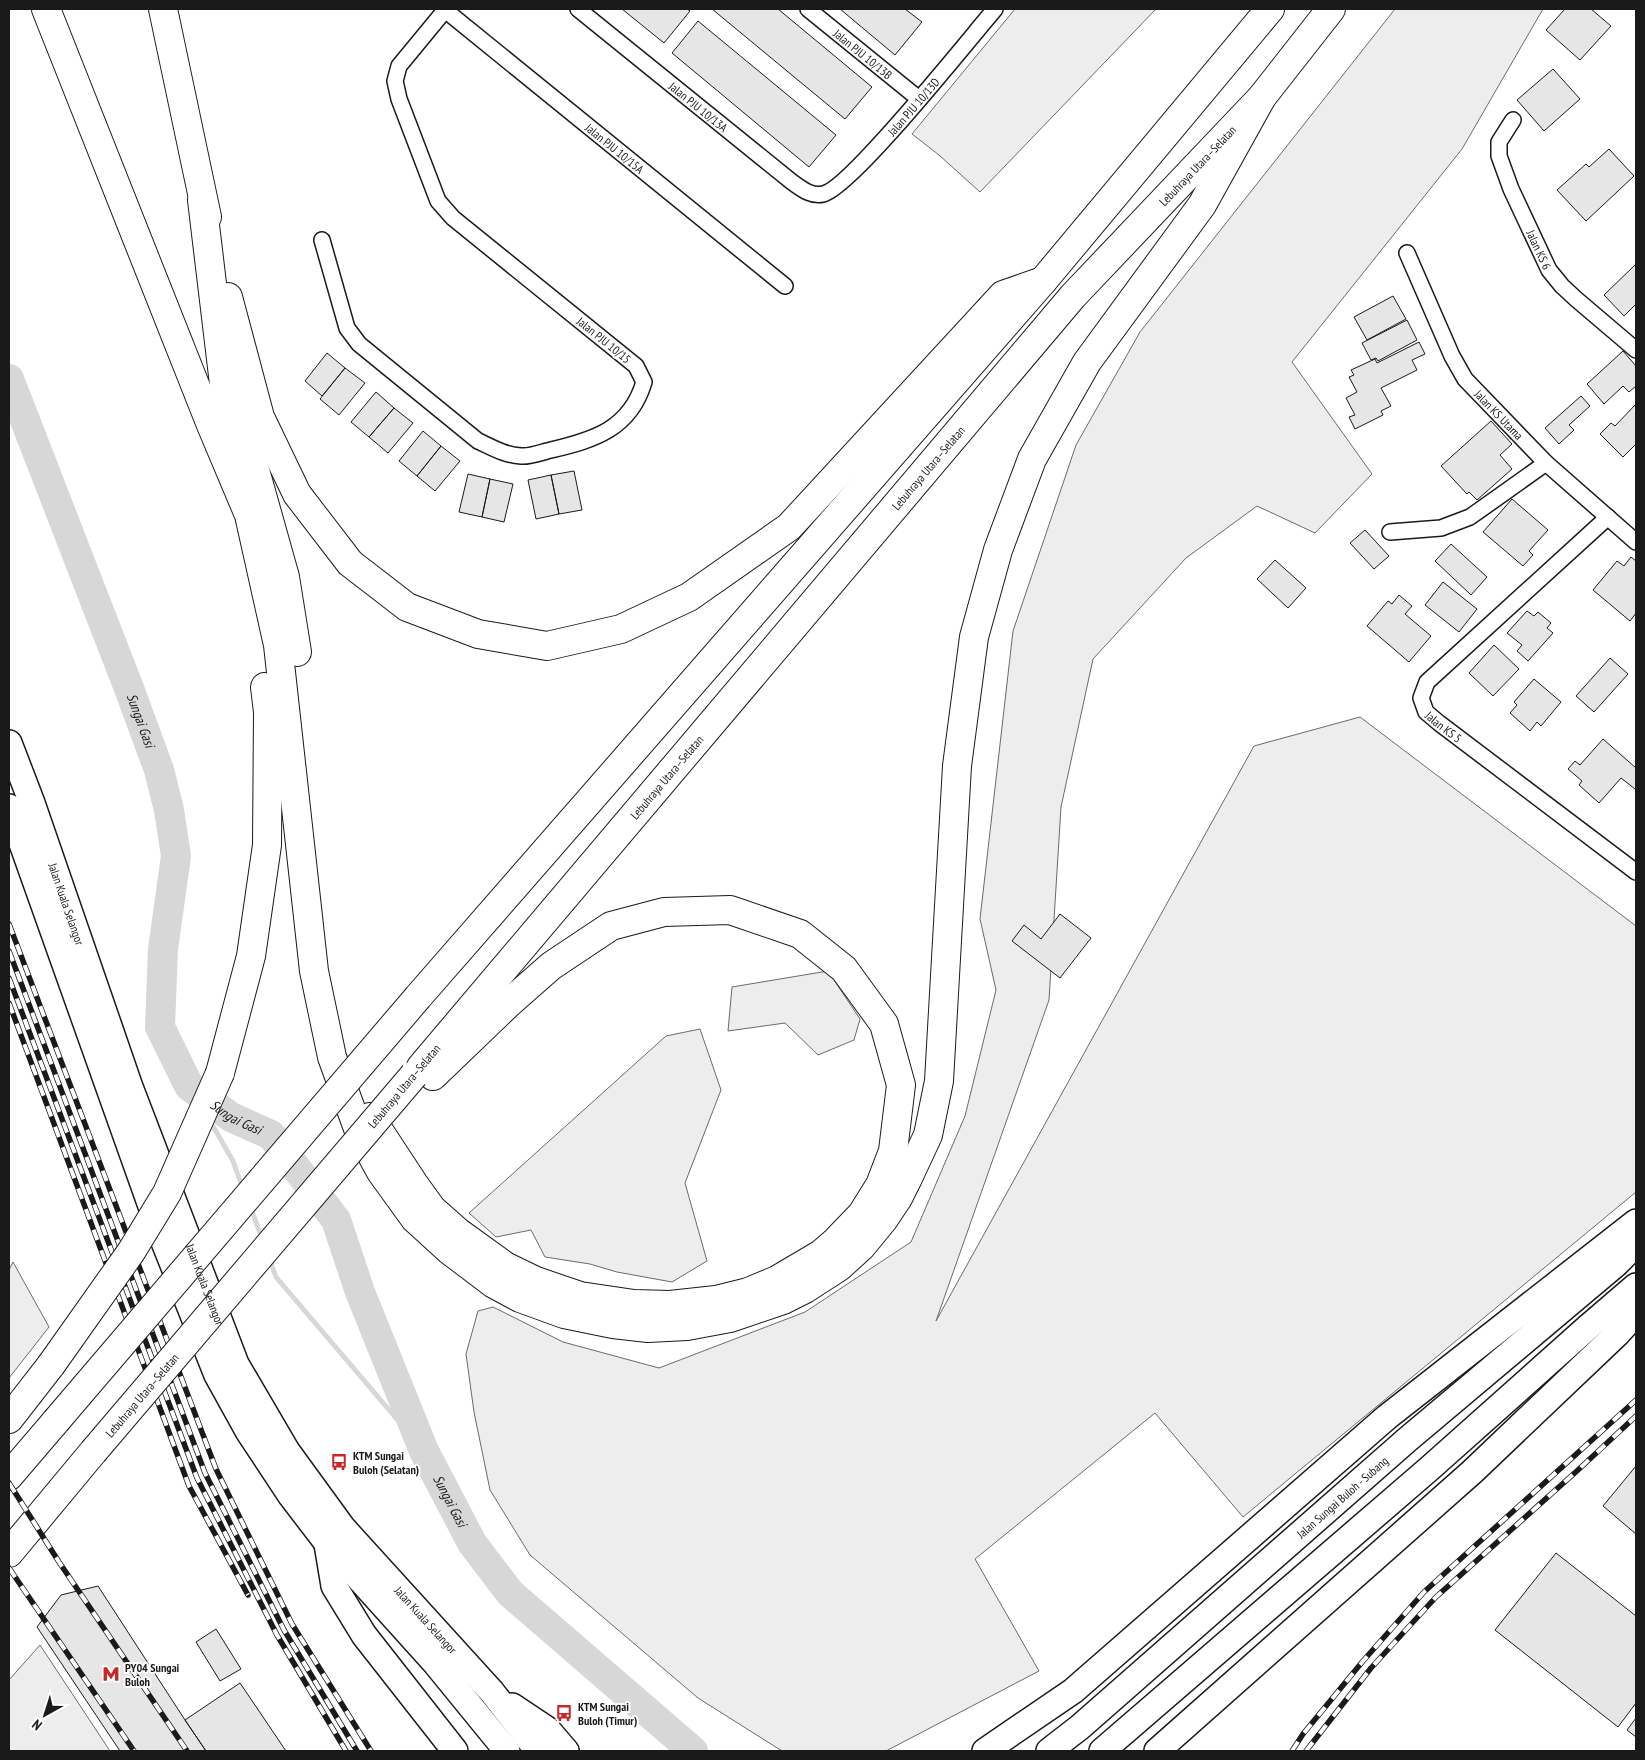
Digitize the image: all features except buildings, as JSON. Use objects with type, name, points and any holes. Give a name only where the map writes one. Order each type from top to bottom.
[{"type":"highway","points":[[46,9],[211,425],[249,515],[278,644],[314,971],[332,1057],[360,1134],[381,1172],[415,1219],[449,1250],[494,1284],[520,1298],[545,1307],[589,1319],[648,1328],[687,1326],[730,1318],[752,1312],[800,1292],[824,1278],[850,1258],[884,1219],[898,1198],[928,1135],[939,1081],[957,766],[974,637],[998,550],[1032,459],[1087,362],[1202,205],[1262,97]]},
{"type":"highway","points":[[163,9],[202,200],[260,418],[297,494],[350,563],[407,607],[478,634],[547,646],[621,629],[689,597],[789,527],[1003,295],[1043,281]]},
{"type":"highway","points":[[9,1476],[418,997],[1043,281],[1270,9]]},
{"type":"highway","name":"Lebuhraya Utara–Selatan","points":[[9,1553],[334,1168],[423,1076],[1073,296],[1262,97],[1331,9]]},
{"type":"highway","points":[[202,200],[224,384],[255,470],[285,577],[297,654],[327,929],[344,1038],[361,1104],[426,1201],[443,1219],[486,1254],[520,1274],[551,1287],[593,1299],[649,1306],[716,1300],[748,1292],[777,1280],[821,1254],[836,1242],[859,1218],[875,1195],[893,1152],[901,1085],[884,1024],[844,969],[800,934],[730,910],[664,912],[611,926],[550,966],[423,1076]]},
{"type":"highway","points":[[9,1419],[51,1365],[131,1252],[166,1193],[220,1073],[251,956],[267,845],[268,712],[252,591],[211,425]]},
{"type":"highway","name":"Jalan Kuala Selangor","points":[[9,743],[35,812],[130,1086],[236,1364],[287,1451],[343,1528],[492,1692],[538,1751]]},
{"type":"highway","name":"Jalan Kuala Selangor","points":[[9,807],[162,1237],[217,1375],[267,1462],[290,1496],[327,1544],[436,1664],[507,1751]]},
{"type":"highway","points":[[985,1751],[1073,1691],[1388,1417],[1636,1222]]},
{"type":"highway","name":"Jalan Sungai Buloh - Subang","points":[[1049,1751],[1087,1720],[1408,1439],[1616,1264],[1636,1244]]},
{"type":"highway","points":[[1102,1751],[1430,1468],[1636,1286]]},
{"type":"highway","points":[[1158,1751],[1472,1472],[1617,1334],[1636,1313]]},
{"type":"highway","points":[[327,1544],[334,1586],[364,1635],[455,1751]]},
{"type":"highway","points":[[492,1692],[548,1730],[566,1751]]},
{"type":"street","name":"Jalan PJU 10/15","points":[[322,240],[347,328],[359,344],[478,441],[500,452],[523,456],[575,445],[615,427],[639,398],[644,382],[636,366],[453,218],[438,201],[399,99],[395,81],[398,66],[445,9]]},
{"type":"street","name":"Jalan PJU 10/15A","points":[[445,9],[785,286]]},
{"type":"street","name":"Jalan PJU 10/13A","points":[[578,9],[792,182],[807,192],[822,195]]},
{"type":"street","name":"Jalan PJU 10/13B","points":[[808,9],[919,99]]},
{"type":"street","name":"Jalan PJU 10/13D","points":[[822,195],[834,190],[846,179],[919,99],[995,9]]},
{"type":"street","name":"Jalan KS 6","points":[[1513,120],[1499,142],[1499,156],[1511,189],[1549,270],[1576,299],[1636,350]]},
{"type":"street","name":"Jalan KS Utama","points":[[1407,253],[1464,379],[1546,463],[1636,542]]},
{"type":"street","points":[[1390,532],[1442,528],[1470,517],[1546,463]]},
{"type":"street","name":"Jalan KS 5","points":[[1608,517],[1426,682],[1420,698],[1426,712],[1439,723],[1636,872]]},
{"type":"shaded area","points":[[1015,9],[1156,9],[980,192],[939,155],[912,134]]},
{"type":"shaded area","points":[[1395,9],[1543,9],[1462,149],[1292,362],[1372,474],[1315,533],[1257,506],[1186,558],[1093,659],[1061,807],[1049,1000],[936,1321],[1254,746],[1360,717],[1636,926],[1636,1192],[1243,1517],[1155,1413],[975,1559],[1039,1671],[886,1751],[782,1751],[698,1698],[530,1555],[490,1490],[474,1412],[466,1354],[478,1311],[493,1307],[563,1342],[659,1368],[805,1312],[911,1242],[965,1116],[996,990],[980,919],[1013,631],[1076,445],[1140,332]]},
{"type":"shaded area","points":[[828,971],[860,1019],[854,1040],[818,1055],[785,1023],[728,1031],[732,987]]},
{"type":"shaded area","points":[[700,1029],[721,1090],[685,1183],[707,1261],[672,1282],[617,1272],[590,1264],[545,1257],[531,1230],[496,1237],[469,1213],[666,1036]]},
{"type":"shaded area","points":[[13,1262],[49,1327],[9,1378],[9,1270]]},
{"type":"shaded area","points":[[40,1645],[110,1751],[9,1751],[9,1680]]},
{"type":"waterway","name":"Sungai Gasi","points":[[9,379],[159,770],[169,810],[176,856],[163,949],[160,1027],[189,1086],[231,1117],[271,1135],[336,1220],[360,1292],[424,1451],[472,1543],[510,1593],[693,1751]]},
{"type":"waterway","name":"Sungai Gasi","points":[[189,1086],[198,1100]]},
{"type":"waterway","points":[[210,1121],[233,1161],[243,1189]]},
{"type":"waterway","points":[[250,1206],[263,1241]]},
{"type":"waterway","points":[[269,1258],[276,1277],[424,1451]]},
{"type":"railway","points":[[9,924],[216,1469],[292,1624],[371,1751]]},
{"type":"railway","points":[[9,951],[205,1473],[284,1630],[357,1751]]},
{"type":"railway","points":[[9,978],[197,1478],[277,1635],[346,1751]]},
{"type":"railway","points":[[9,1003],[189,1486],[248,1595]]},
{"type":"railway","points":[[1292,1751],[1303,1734],[1363,1661],[1424,1592],[1636,1400]]},
{"type":"railway","points":[[1306,1751],[1371,1668],[1436,1597],[1636,1416]]},
{"type":"railway","points":[[9,1483],[59,1562],[187,1751]]},
{"type":"railway","points":[[9,1568],[134,1751]]},
{"type":"place","name":"KTM Sungai Buloh (Selatan)","points":[[339,1462]]},
{"type":"place","name":"PY04 Sungai Buloh","points":[[111,1674]]},
{"type":"place","name":"KTM Sungai Buloh (Timur)","points":[[564,1713]]}]
